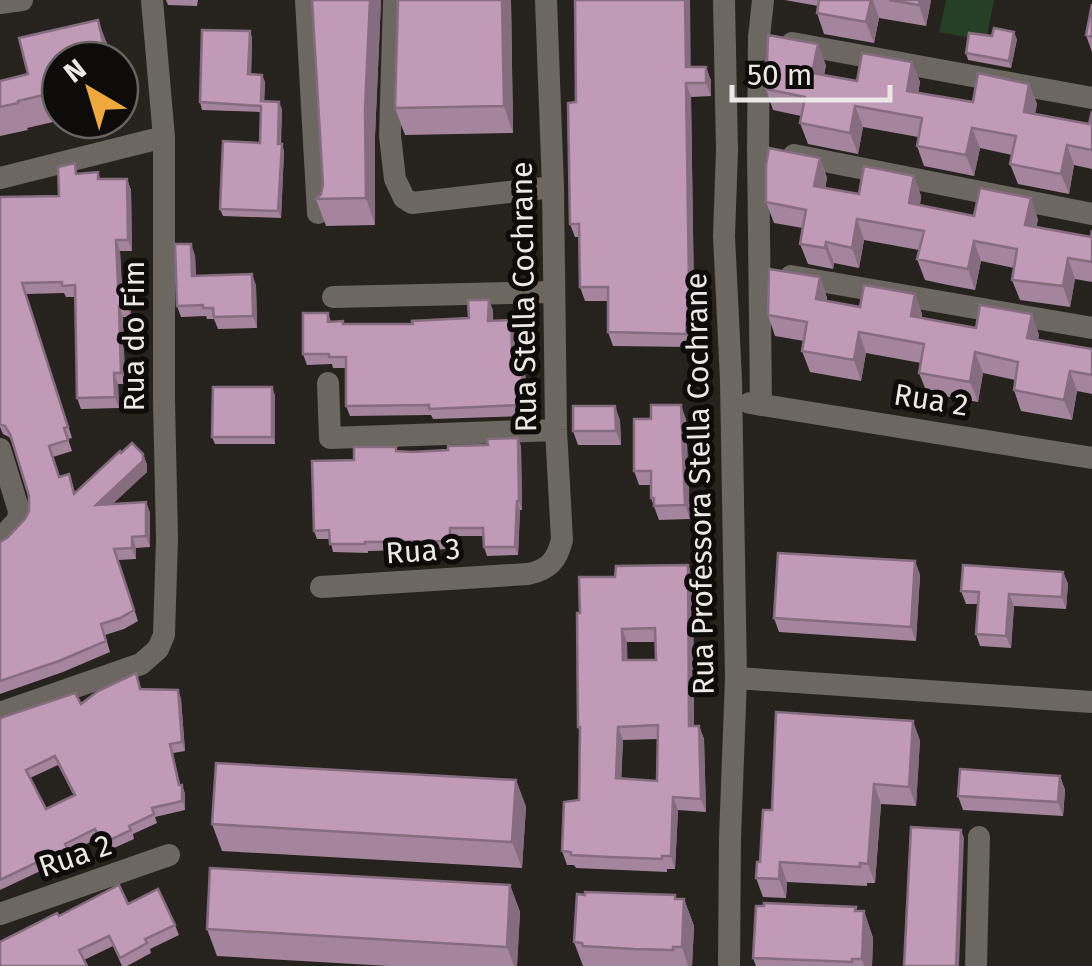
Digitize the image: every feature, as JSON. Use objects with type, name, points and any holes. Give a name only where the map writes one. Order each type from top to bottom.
[{"type":"street","points":[[0,4],[22,0]]},
{"type":"street","name":"Rua do Fim","points":[[0,713],[141,664],[162,642],[166,602],[164,137],[152,0]]},
{"type":"street","points":[[306,0],[318,214]]},
{"type":"street","points":[[394,0],[390,136],[395,179],[404,198],[412,202],[553,187]]},
{"type":"street","name":"Rua Stella Cochrane","points":[[528,574],[542,572],[553,564],[562,540],[546,0]]},
{"type":"street","name":"Rua Professora Stella Cochrane","points":[[724,0],[724,236],[732,400],[736,678],[729,966]]},
{"type":"street","name":"Rua Professora Stella Cochrane","points":[[758,271],[759,37],[764,0]]},
{"type":"street","points":[[759,37],[1092,98]]},
{"type":"street","points":[[0,178],[164,137]]},
{"type":"street","points":[[727,150],[742,146],[758,148],[1092,214]]},
{"type":"street","points":[[760,405],[758,271],[1092,328]]},
{"type":"street","points":[[333,297],[554,292]]},
{"type":"street","points":[[328,383],[330,438],[556,430]]},
{"type":"street","name":"Rua 2","points":[[732,400],[1092,458]]},
{"type":"street","points":[[0,450],[20,511],[18,520],[0,539]]},
{"type":"street","name":"Rua 3","points":[[321,588],[528,574]]},
{"type":"street","points":[[736,678],[1092,702]]},
{"type":"street","points":[[976,966],[980,837]]},
{"type":"street","name":"Rua 2","points":[[0,914],[169,855]]},
{"type":"green space","points":[[946,0],[994,0],[986,41],[939,32]]},
{"type":"building","points":[[312,0],[370,0],[366,198],[316,199],[323,185]]},
{"type":"building","points":[[398,0],[502,0],[504,106],[395,108]]},
{"type":"building","points":[[575,0],[685,0],[686,67],[706,67],[706,83],[686,83],[686,334],[608,332],[608,287],[580,287],[579,224],[570,224],[568,103],[576,102]]},
{"type":"building","points":[[819,0],[871,0],[866,22],[817,13]]},
{"type":"building","points":[[889,0],[920,0],[919,5]]},
{"type":"building","points":[[1092,4],[1092,37],[1086,35]]},
{"type":"building","points":[[98,20],[102,40],[40,40],[40,96],[0,107],[0,81],[28,74],[19,38]]},
{"type":"building","points":[[994,28],[1014,32],[1009,61],[966,53],[969,33],[992,36]]},
{"type":"building","points":[[202,30],[250,31],[248,74],[262,75],[261,101],[279,102],[278,144],[282,144],[278,211],[220,209],[223,141],[260,143],[261,106],[200,102]]},
{"type":"building","points":[[768,35],[818,44],[812,73],[857,81],[862,53],[912,62],[907,91],[973,102],[978,73],[1029,84],[1024,112],[1089,124],[1092,111],[1092,150],[1067,145],[1061,174],[1010,164],[1016,136],[972,128],[966,155],[917,146],[922,118],[855,106],[850,133],[800,123],[805,97],[766,89]]},
{"type":"building","points":[[769,148],[820,158],[814,186],[859,194],[864,166],[914,176],[909,203],[974,216],[980,188],[1031,198],[1025,225],[1091,237],[1092,230],[1092,262],[1068,258],[1063,286],[1012,280],[1017,249],[974,241],[968,269],[941,264],[917,259],[924,231],[857,219],[852,248],[826,242],[825,248],[800,244],[806,210],[766,202]]},
{"type":"building","points":[[75,163],[76,174],[98,172],[98,179],[127,179],[128,240],[116,240],[118,286],[126,286],[127,306],[119,306],[121,373],[114,373],[115,397],[77,398],[75,285],[22,283],[68,427],[64,428],[68,440],[49,446],[59,477],[69,474],[74,494],[132,443],[143,454],[143,461],[96,505],[146,502],[146,536],[132,537],[132,548],[114,549],[134,610],[101,624],[106,641],[0,681],[0,542],[25,519],[29,496],[10,434],[0,424],[0,197],[59,196],[58,167]]},
{"type":"building","points":[[175,244],[191,244],[192,276],[252,274],[253,316],[214,317],[213,308],[203,305],[177,306]]},
{"type":"building","points":[[769,269],[820,277],[816,299],[860,307],[864,285],[915,294],[911,316],[976,328],[980,305],[1032,314],[1027,338],[1092,349],[1092,375],[1070,371],[1064,400],[1014,390],[1018,362],[975,352],[970,382],[919,373],[924,344],[859,332],[854,360],[802,351],[807,322],[768,315]]},
{"type":"building","points":[[468,300],[489,300],[488,321],[511,320],[512,348],[522,348],[522,405],[429,409],[429,405],[346,406],[346,357],[303,354],[303,313],[328,313],[328,322],[343,324],[413,324],[412,321],[469,318]]},
{"type":"building","points":[[213,387],[272,387],[272,437],[212,437]]},
{"type":"building","points":[[651,405],[681,405],[685,505],[654,506],[651,471],[634,471],[634,419],[651,419]]},
{"type":"building","points":[[573,406],[615,406],[616,431],[573,431]]},
{"type":"building","points":[[518,438],[515,547],[484,547],[483,528],[450,528],[450,541],[365,544],[330,544],[329,530],[314,531],[312,461],[354,460],[354,447],[396,447],[396,451],[412,452],[488,445],[487,439]]},
{"type":"building","points":[[778,553],[915,561],[911,627],[774,618]]},
{"type":"building","points":[[688,565],[689,726],[699,726],[701,799],[673,797],[671,856],[662,859],[571,855],[562,851],[564,802],[579,800],[579,577],[615,577],[616,566]],"holes":[[[655,628],[656,660],[623,660],[622,629]],[[658,725],[657,781],[616,778],[618,727]]]},
{"type":"building","points":[[963,565],[1063,572],[1062,597],[1009,594],[1006,636],[976,634],[979,592],[961,591]]},
{"type":"building","points":[[136,673],[140,689],[178,690],[182,742],[170,744],[182,785],[182,801],[152,808],[154,814],[102,844],[95,829],[65,844],[67,848],[0,880],[0,718],[75,693],[81,704]],"holes":[[[55,756],[75,795],[46,809],[26,770]]]},
{"type":"building","points":[[776,712],[913,721],[909,787],[874,784],[868,864],[860,863],[860,867],[780,862],[779,879],[756,878],[763,810],[772,810]]},
{"type":"building","points":[[216,763],[516,780],[512,842],[212,824]]},
{"type":"building","points":[[960,769],[1060,776],[1058,802],[958,796]]},
{"type":"building","points":[[911,827],[961,830],[956,966],[904,966]]},
{"type":"building","points":[[210,868],[510,885],[507,947],[207,929]]},
{"type":"building","points":[[119,885],[128,904],[158,889],[175,925],[145,939],[147,943],[120,958],[109,936],[79,950],[87,966],[0,966],[0,942]]},
{"type":"building","points":[[577,894],[675,895],[675,899],[684,899],[682,947],[634,949],[574,942]]},
{"type":"building","points":[[764,903],[856,907],[855,911],[864,911],[862,959],[852,962],[753,958],[756,906]]}]
